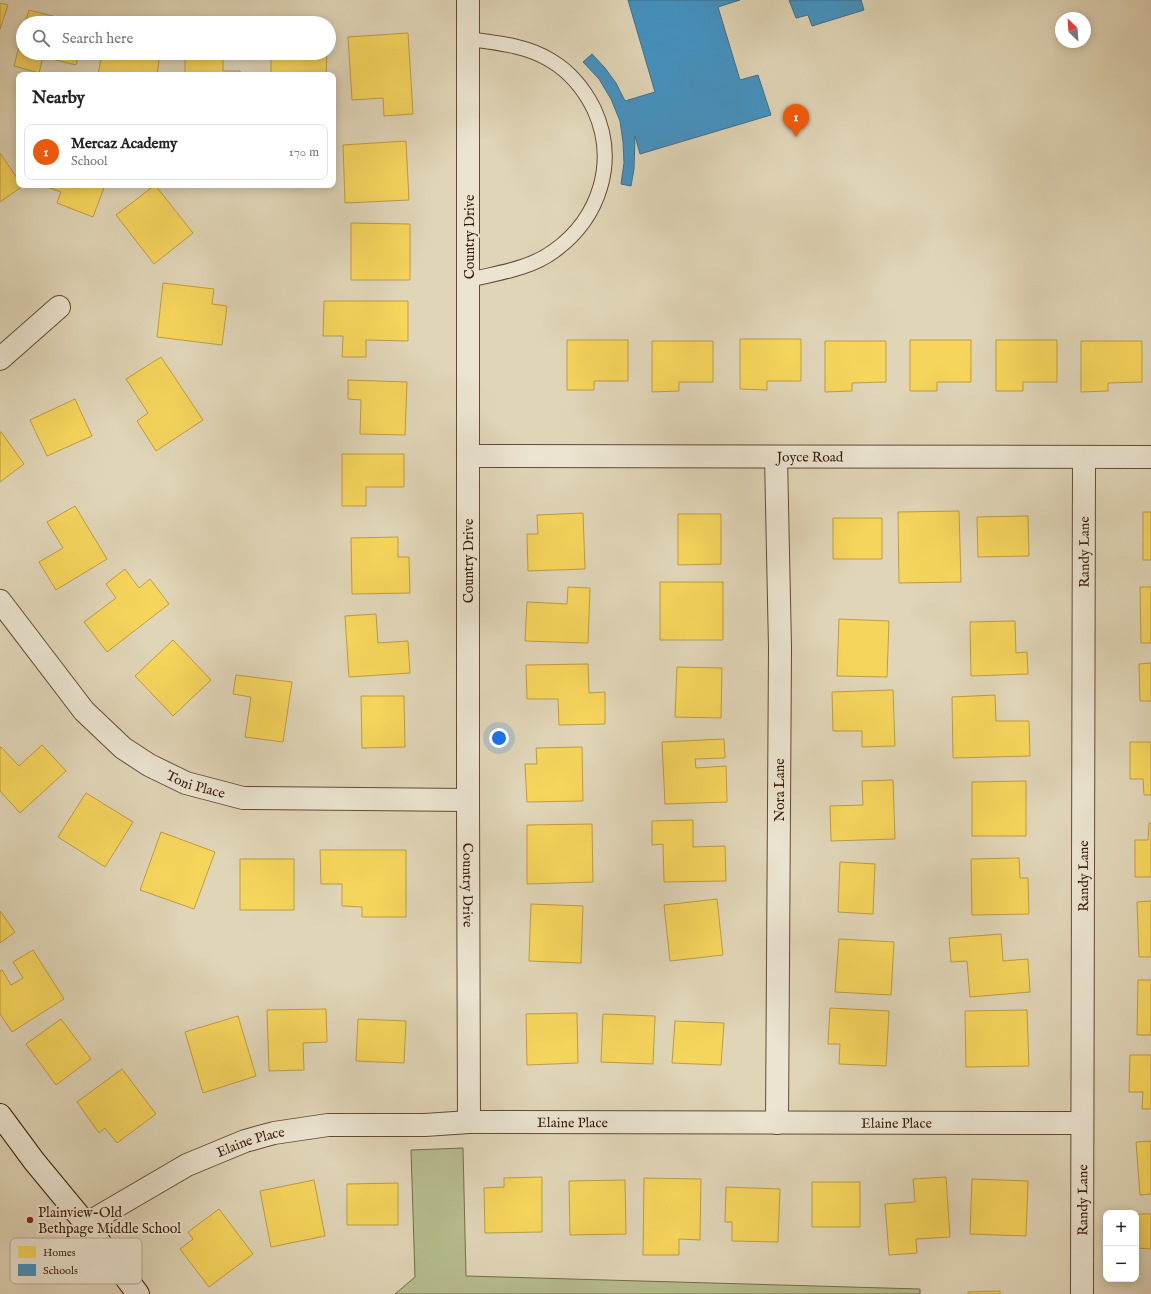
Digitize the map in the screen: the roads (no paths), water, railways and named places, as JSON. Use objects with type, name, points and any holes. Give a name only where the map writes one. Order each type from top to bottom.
[{"type":"street","name":"Country Drive","points":[[468,0],[469,1122]]},
{"type":"street","points":[[0,359],[59,307]]},
{"type":"street","name":"Joyce Road","points":[[469,456],[1151,457]]},
{"type":"street","name":"Nora Lane","points":[[776,457],[780,648],[777,1123]]},
{"type":"street","name":"Randy Lane","points":[[1082,1294],[1084,457]]},
{"type":"street","name":"Toni Place","points":[[0,601],[79,705],[122,748],[149,765],[186,783],[243,798],[468,800]]},
{"type":"street","points":[[0,1115],[34,1161],[96,1238]]},
{"type":"street","name":"Elaine Place","points":[[86,1224],[187,1166],[245,1140],[274,1133],[328,1125],[469,1122],[1082,1123]]},
{"type":"street","points":[[131,1284],[138,1294]]},
{"type":"lane","points":[[468,39],[517,46],[534,52],[566,71],[579,85],[589,100],[597,117],[602,134],[605,154],[604,173],[597,198],[581,226],[568,240],[553,252],[536,262],[468,280]]},
{"type":"place","name":"Mercaz Academy","points":[[796,137]]},
{"type":"place","name":"Plainview-Old Bethpage Middle School","points":[[30,1220]]}]
